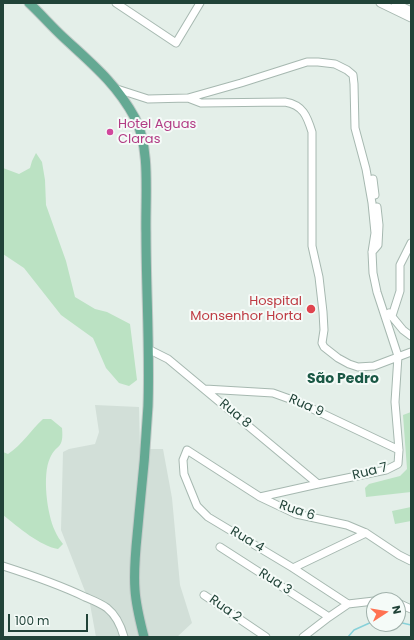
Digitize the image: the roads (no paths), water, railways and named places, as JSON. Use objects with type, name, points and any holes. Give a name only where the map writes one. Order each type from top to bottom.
[{"type":"main road","points":[[30,3],[61,36],[117,89],[136,120],[144,144],[146,170],[148,406],[135,556],[135,588],[138,615],[144,637]]},
{"type":"street","points":[[116,3],[176,43],[200,3]]},
{"type":"street","points":[[380,3],[407,11]]},
{"type":"street","points":[[395,3],[407,11],[411,18]]},
{"type":"street","points":[[117,89],[148,99],[188,98],[307,62],[335,64],[353,75],[355,128],[366,169],[372,203],[375,233],[372,252],[373,273],[377,292],[398,356]]},
{"type":"street","points":[[188,98],[201,103],[285,102],[294,104],[303,111],[312,132],[312,246],[319,277],[324,330],[322,343],[324,347],[338,358],[358,367],[374,366],[411,352]]},
{"type":"street","points":[[372,252],[378,245],[379,225],[373,179]]},
{"type":"street","points":[[392,316],[400,291],[400,265],[411,243]]},
{"type":"street","points":[[382,306],[392,316],[402,330],[411,336]]},
{"type":"street","name":"Rua 8","points":[[148,349],[168,359],[318,484]]},
{"type":"street","name":"Rua 7","points":[[260,497],[386,470],[398,464],[399,450],[395,402],[398,356]]},
{"type":"street","name":"Rua 9","points":[[205,389],[273,393],[298,402],[399,450]]},
{"type":"street","name":"Rua 6","points":[[187,450],[260,497],[296,514],[347,525],[366,533],[399,556],[411,561]]},
{"type":"street","name":"Rua 4","points":[[187,450],[182,467],[189,490],[197,506],[208,517],[293,568],[348,604]]},
{"type":"street","points":[[293,568],[366,533]]},
{"type":"street","name":"Rua 3","points":[[220,547],[329,617]]},
{"type":"street","points":[[3,566],[64,587],[103,606],[115,617],[121,626],[124,637]]},
{"type":"street","name":"Rua 2","points":[[204,595],[266,637]]},
{"type":"street","points":[[303,637],[348,604],[366,602]]},
{"type":"waterway","points":[[406,624],[411,625]]},
{"type":"waterway","points":[[348,637],[354,630],[366,625]]},
{"type":"place","name":"Hotel Aguas Claras","points":[[110,132]]},
{"type":"place","name":"Hospital Monsenhor Horta","points":[[311,309]]},
{"type":"district","name":"São Pedro","points":[[343,379]]}]
